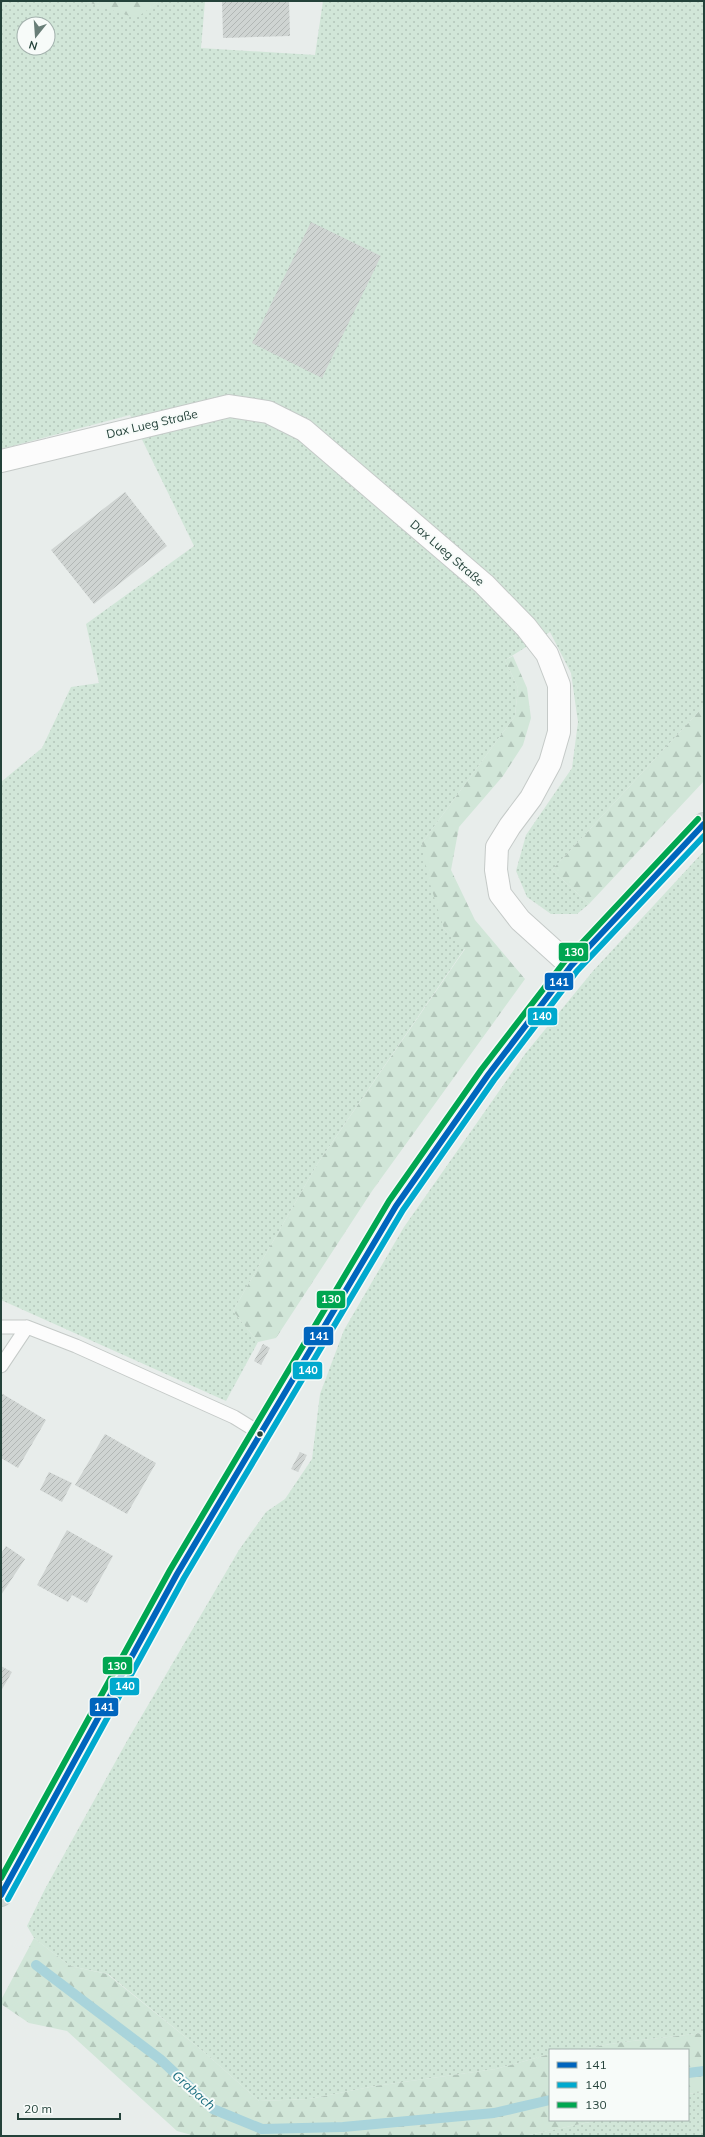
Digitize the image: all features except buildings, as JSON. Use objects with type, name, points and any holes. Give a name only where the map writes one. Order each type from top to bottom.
[{"type":"main road","points":[[1,1895],[177,1574],[396,1206],[488,1075],[570,966],[704,824]]},
{"type":"street","name":"Dax Lueg Straße","points":[[1,461],[229,406],[268,412],[304,430],[484,584],[526,627],[547,654],[559,685],[558,732],[550,763],[531,798],[510,826],[498,847],[496,870],[500,894],[520,920],[570,966]]},
{"type":"lane","points":[[1,1327],[27,1327],[76,1346],[234,1417],[260,1433]]},
{"type":"lane","points":[[1,1366],[27,1327]]},
{"type":"green space","points":[[1,1],[84,1],[136,17],[160,1],[205,1],[201,48],[315,55],[323,1],[704,1],[704,706],[552,870],[589,904],[577,914],[551,914],[527,897],[516,871],[526,835],[572,768],[578,722],[571,673],[550,632],[505,660],[518,688],[515,716],[422,843],[444,929],[465,948],[318,1163],[233,1311],[258,1342],[226,1401],[1,1300],[1,782],[42,748],[71,687],[99,683],[86,624],[194,546],[130,415],[1,449]]},
{"type":"green space","points":[[84,1],[160,1],[136,18]]},
{"type":"green space","points":[[513,656],[527,688],[531,718],[523,745],[503,776],[459,827],[451,870],[475,920],[525,979],[372,1191],[276,1338],[258,1342],[233,1311],[318,1163],[465,949],[444,929],[427,874],[422,843],[515,716],[518,688],[505,660]]},
{"type":"green space","points":[[704,706],[704,781],[589,904],[552,870]]},
{"type":"green space","points":[[704,851],[704,2033],[623,2042],[581,2049],[549,2049],[549,2054],[496,2069],[375,2086],[309,2099],[259,2101],[204,2052],[108,1974],[70,1966],[34,1938],[27,1926],[45,1889],[127,1741],[239,1550],[266,1512],[285,1499],[312,1459],[320,1394],[344,1330],[404,1227],[525,1054],[593,971]]},
{"type":"green space","points":[[34,1938],[70,1966],[107,1974],[204,2052],[259,2101],[309,2099],[375,2086],[496,2069],[549,2054],[549,2121],[594,2121],[524,2136],[195,2136],[177,2131],[67,2031],[29,2023],[1,2004],[1,2000]]},
{"type":"green space","points":[[704,2033],[704,2092],[689,2094],[689,2049],[581,2049],[623,2042]]},
{"type":"green space","points":[[704,2092],[704,2136],[524,2136],[594,2121],[689,2121],[689,2094]]},
{"type":"waterway","name":"Grabach","points":[[36,1965],[160,2059],[213,2109],[262,2129],[343,2127],[494,2113],[549,2100]]},
{"type":"waterway","name":"Grabach","points":[[689,2073],[704,2071]]},
{"type":"transit line","name":"130","points":[[1,1878],[170,1570],[389,1201],[481,1070],[565,961],[698,819]]},
{"type":"transit line","name":"141","points":[[1,1895],[177,1574],[396,1206],[488,1075],[571,966],[704,824]]},
{"type":"transit line","name":"140","points":[[8,1899],[184,1578],[403,1210],[494,1080],[577,971],[704,836]]}]
